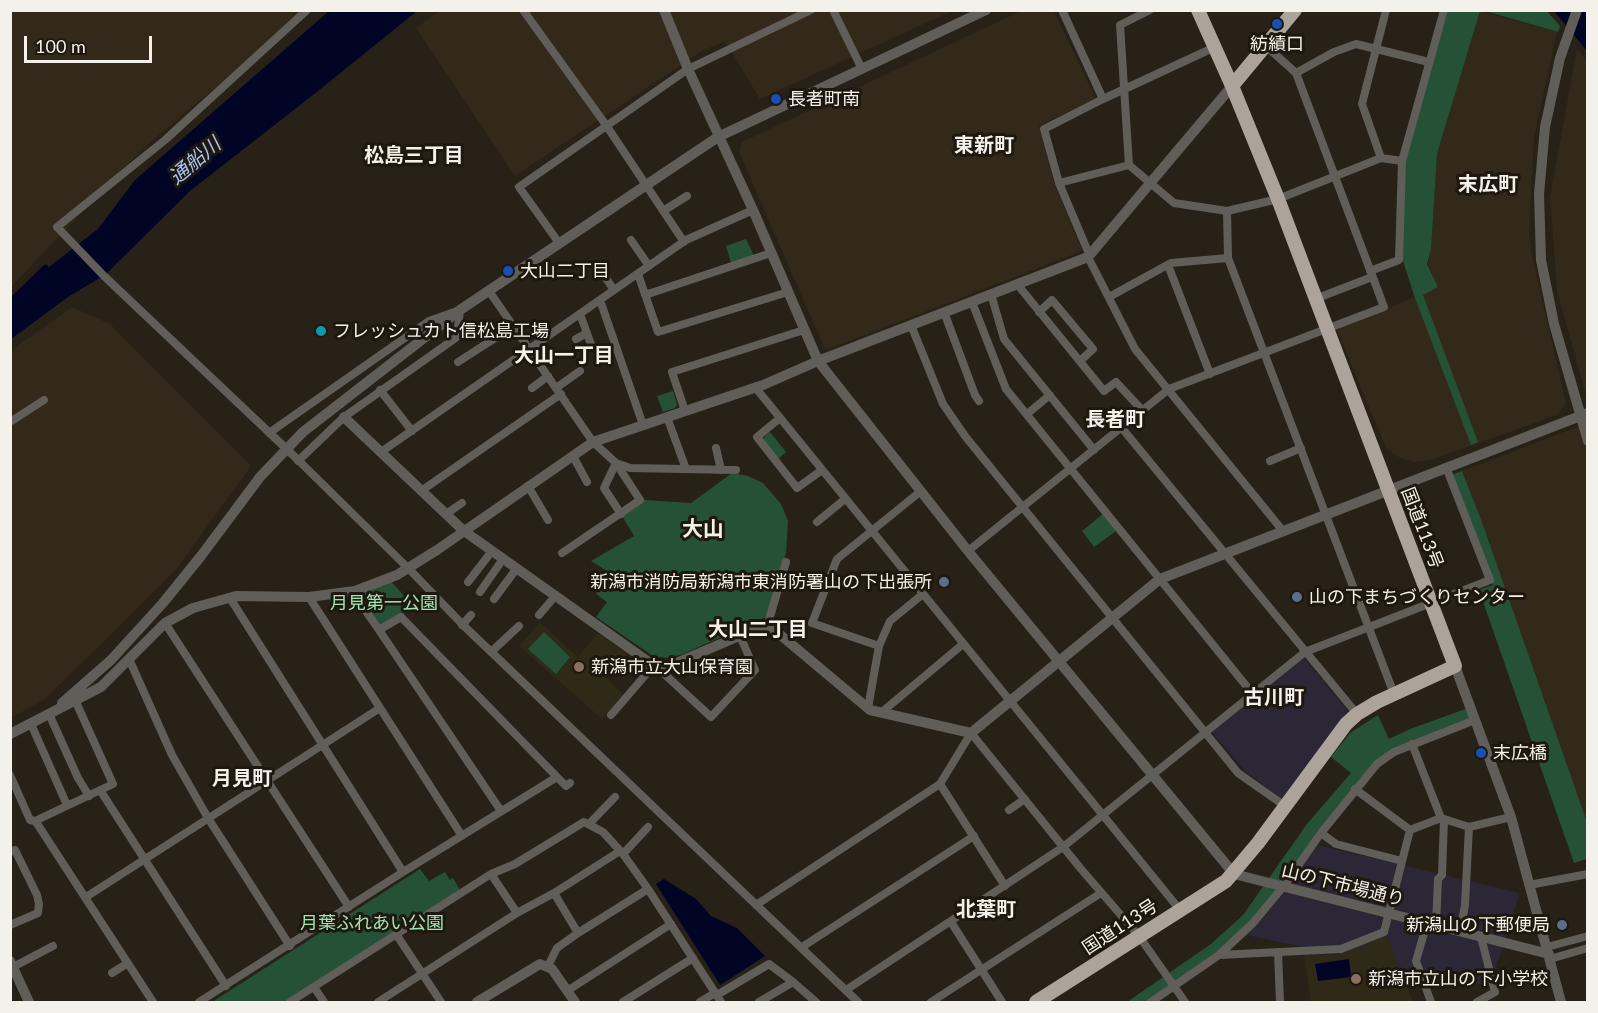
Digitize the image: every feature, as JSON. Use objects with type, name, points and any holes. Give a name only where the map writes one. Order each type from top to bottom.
[{"type":"highway","name":"国道113号","points":[[1036,1002],[1226,881],[1234,874],[1346,723],[1357,714],[1394,694],[1455,666],[1278,199],[1198,10]]},
{"type":"highway","points":[[1232,86],[1295,10]]},
{"type":"street","points":[[307,10],[165,140],[57,227],[104,276],[409,568],[462,625],[858,1002]]},
{"type":"street","points":[[523,10],[606,125],[684,242]]},
{"type":"street","points":[[664,10],[818,361],[968,551],[1234,874]]},
{"type":"street","points":[[560,243],[519,187],[688,69],[812,10]]},
{"type":"street","points":[[833,10],[861,69]]},
{"type":"street","points":[[50,714],[111,660],[163,603],[260,477],[303,432],[460,310],[718,137],[986,10]]},
{"type":"street","points":[[1062,10],[1103,99]]},
{"type":"street","points":[[1150,10],[1119,25],[1129,165],[1174,203],[1227,211],[1278,199],[1382,158],[1402,161]]},
{"type":"street","points":[[1382,158],[1362,104],[1386,10]]},
{"type":"street","points":[[1316,299],[1399,260],[1402,161],[1444,10]]},
{"type":"street","points":[[1576,10],[1560,58],[1545,127],[1539,194],[1542,260],[1554,324],[1584,414],[1587,441]]},
{"type":"street","points":[[1296,73],[1334,52],[1356,44],[1430,62]]},
{"type":"street","points":[[968,551],[1169,389],[1383,307],[1296,73],[1266,46]]},
{"type":"street","points":[[1215,47],[1044,129],[1059,183],[1089,256],[1134,349],[1283,531]]},
{"type":"street","points":[[10,734],[100,687],[165,623],[193,608],[236,596],[309,597],[352,591],[397,575],[593,442],[755,387],[1089,256],[1232,86]]},
{"type":"street","points":[[1059,183],[1129,165]]},
{"type":"street","points":[[663,211],[687,196]]},
{"type":"street","points":[[381,452],[684,242],[753,210]]},
{"type":"street","points":[[1227,211],[1228,258],[1394,694]]},
{"type":"street","points":[[631,240],[648,266]]},
{"type":"street","points":[[645,295],[771,253]]},
{"type":"street","points":[[1109,297],[1171,263],[1228,258]]},
{"type":"street","points":[[597,265],[614,290]]},
{"type":"street","points":[[1168,265],[1210,374]]},
{"type":"street","points":[[638,274],[658,333],[788,292]]},
{"type":"street","points":[[1017,284],[1104,391],[1116,382],[1142,410]]},
{"type":"street","points":[[489,291],[593,442],[616,463],[640,500],[562,553]]},
{"type":"street","points":[[991,294],[1004,339],[1094,450]]},
{"type":"street","points":[[600,300],[643,425]]},
{"type":"street","points":[[1039,312],[1052,300],[1093,349],[1080,361]]},
{"type":"street","points":[[972,302],[1006,389],[1252,693]]},
{"type":"street","points":[[272,436],[429,321],[460,310]]},
{"type":"street","points":[[297,459],[344,417],[457,337],[460,310]]},
{"type":"street","points":[[944,312],[979,401]]},
{"type":"street","points":[[580,314],[592,347]]},
{"type":"street","points":[[911,325],[943,404],[965,436],[1238,773],[1285,806]]},
{"type":"street","points":[[458,363],[514,326]]},
{"type":"street","points":[[685,411],[672,372],[804,330]]},
{"type":"street","points":[[576,339],[587,333]]},
{"type":"street","points":[[421,491],[559,391],[580,371]]},
{"type":"street","points":[[532,388],[548,376]]},
{"type":"street","points":[[755,387],[1180,910]]},
{"type":"street","points":[[380,390],[412,431]]},
{"type":"street","points":[[1027,414],[1050,395]]},
{"type":"street","points":[[10,422],[44,400]]},
{"type":"street","points":[[756,904],[940,784],[970,733],[1160,579],[1584,414]]},
{"type":"street","points":[[344,417],[464,531],[657,667],[711,717],[755,670],[740,636]]},
{"type":"street","points":[[668,417],[686,469]]},
{"type":"street","points":[[780,418],[757,437],[797,488],[822,470]]},
{"type":"street","points":[[1121,427],[1357,714]]},
{"type":"street","points":[[716,448],[721,470]]},
{"type":"street","points":[[1270,461],[1301,448]]},
{"type":"street","points":[[573,456],[587,482]]},
{"type":"street","points":[[616,463],[630,468],[736,470]]},
{"type":"street","points":[[616,463],[604,488],[621,514]]},
{"type":"street","points":[[846,990],[1063,847],[1305,651],[1490,580],[1446,467]]},
{"type":"street","points":[[528,486],[548,520]]},
{"type":"street","points":[[879,646],[812,623],[837,559],[921,491]]},
{"type":"street","points":[[817,522],[845,499]]},
{"type":"street","points":[[446,514],[462,503]]},
{"type":"street","points":[[468,582],[492,551]]},
{"type":"street","points":[[480,592],[503,558]]},
{"type":"street","points":[[770,629],[769,620],[786,562]]},
{"type":"street","points":[[494,599],[517,568]]},
{"type":"street","points":[[352,591],[501,812]]},
{"type":"street","points":[[868,708],[879,646],[890,621],[922,594]]},
{"type":"street","points":[[539,615],[556,595]]},
{"type":"street","points":[[309,597],[462,836]]},
{"type":"street","points":[[230,598],[403,872]]},
{"type":"street","points":[[462,625],[471,615]]},
{"type":"street","points":[[379,630],[401,617],[566,786],[570,783]]},
{"type":"street","points":[[165,623],[349,907]]},
{"type":"street","points":[[491,652],[519,626]]},
{"type":"street","points":[[611,715],[657,667],[753,630],[770,629],[778,633],[868,708],[970,733],[1139,936],[1185,1002]]},
{"type":"street","points":[[882,712],[963,644]]},
{"type":"street","points":[[129,659],[172,755],[208,818],[290,945]]},
{"type":"street","points":[[1455,666],[1511,817],[1561,1002]]},
{"type":"street","points":[[35,821],[113,783],[75,700]]},
{"type":"street","points":[[86,897],[380,708]]},
{"type":"street","points":[[50,714],[88,796]]},
{"type":"street","points":[[1151,1002],[1219,955],[1253,923],[1283,887],[1355,789],[1377,764],[1394,752],[1475,720]]},
{"type":"street","points":[[31,724],[67,805]]},
{"type":"street","points":[[1412,744],[1442,818],[1442,875],[1438,879],[1431,924],[1416,961],[1431,1002]]},
{"type":"street","points":[[10,775],[30,820],[35,821],[153,1002]]},
{"type":"street","points":[[199,1002],[557,777]]},
{"type":"street","points":[[940,784],[1005,886]]},
{"type":"street","points":[[1355,789],[1410,830]]},
{"type":"street","points":[[100,790],[226,986]]},
{"type":"street","points":[[589,824],[615,798]]},
{"type":"street","points":[[1009,810],[1025,799]]},
{"type":"street","points":[[1410,830],[1442,818],[1469,827],[1511,817]]},
{"type":"street","points":[[290,1002],[491,874],[515,864],[584,822],[603,832],[621,852],[648,889],[718,997]]},
{"type":"street","points":[[378,1002],[517,913],[621,852],[648,827]]},
{"type":"street","points":[[1460,932],[1466,904],[1469,827]]},
{"type":"street","points":[[1219,955],[1341,950],[1384,932],[1410,830]]},
{"type":"street","points":[[1321,833],[1336,844],[1402,861]]},
{"type":"street","points":[[802,947],[974,836]]},
{"type":"street","points":[[10,852],[15,850],[37,895],[39,904],[38,913],[10,925]]},
{"type":"street","points":[[491,874],[517,913]]},
{"type":"street","name":"山の下市場通り","points":[[1234,874],[1548,953]]},
{"type":"street","points":[[1529,885],[1587,874]]},
{"type":"street","points":[[548,966],[557,948],[648,889]]},
{"type":"street","points":[[554,893],[578,933]]},
{"type":"street","points":[[931,1002],[1101,893]]},
{"type":"street","points":[[951,922],[1002,1002]]},
{"type":"street","points":[[567,991],[671,924]]},
{"type":"street","points":[[396,934],[441,1002]]},
{"type":"street","points":[[1548,953],[1587,936]]},
{"type":"street","points":[[1481,937],[1498,1002]]},
{"type":"street","points":[[29,1002],[12,964],[53,946]]},
{"type":"street","points":[[1548,953],[1587,948]]},
{"type":"street","points":[[1278,952],[1280,1002]]},
{"type":"street","points":[[623,1002],[693,958]]},
{"type":"street","points":[[112,973],[128,963]]},
{"type":"street","points":[[477,1002],[540,964],[552,969],[575,1002]]},
{"type":"street","points":[[700,1002],[718,997],[770,964],[816,1002]]},
{"type":"street","points":[[759,1002],[793,982]]},
{"type":"street","points":[[314,987],[324,1002]]},
{"type":"street","points":[[1477,1002],[1495,992]]},
{"type":"shaded area","points":[[441,10],[952,11],[760,99],[725,41],[702,51],[515,176],[416,28]]},
{"type":"shaded area","points":[[11,11],[301,11],[140,151],[11,287]]},
{"type":"shaded area","points":[[1021,11],[1054,11],[1095,97],[1039,126],[1054,183],[1082,251],[829,349],[824,347],[739,152],[742,142]]},
{"type":"shaded area","points":[[1480,11],[1557,32],[1534,138],[1529,231],[1531,252],[1566,403],[1557,415],[1431,460],[1415,462],[1400,458],[1386,448],[1337,330],[1438,287],[1428,265],[1437,154]]},
{"type":"shaded area","points":[[1577,49],[1588,62],[1587,399],[1557,291],[1550,197]]},
{"type":"shaded area","points":[[72,307],[110,324],[251,466],[175,571],[45,699],[11,718],[10,351]]},
{"type":"shaded area","points":[[1587,423],[1587,822],[1462,471]]},
{"type":"shaded area","name":"新潟市立大山保育園","points":[[540,622],[578,657],[598,633],[627,654],[606,677],[623,695],[602,719],[519,646]]},
{"type":"shaded area","points":[[1304,658],[1348,711],[1282,799],[1245,771],[1212,732]]},
{"type":"shaded area","points":[[1318,845],[1520,893],[1490,986],[1246,935]]},
{"type":"shaded area","name":"新潟市立山の下小学校","points":[[1387,936],[1413,1002],[1311,1002],[1304,955],[1341,954]]},
{"type":"green space","points":[[1448,11],[1480,11],[1437,154],[1431,250],[1427,264],[1438,287],[1423,295],[1478,442],[1471,445],[1402,258],[1404,158]]},
{"type":"green space","points":[[1485,11],[1547,11],[1560,26],[1558,32]]},
{"type":"green space","points":[[746,239],[754,256],[731,263],[726,246]]},
{"type":"green space","points":[[673,391],[677,405],[663,412],[657,396]]},
{"type":"green space","points":[[770,432],[786,452],[778,459],[764,441],[764,437]]},
{"type":"green space","points":[[1462,471],[1587,822],[1587,859],[1574,863],[1479,590],[1493,585],[1451,475]]},
{"type":"green space","points":[[732,473],[748,476],[763,483],[781,504],[788,521],[786,553],[768,616],[683,654],[668,658],[653,656],[596,617],[607,602],[596,594],[610,573],[591,561],[634,536],[622,516],[644,500],[691,503]]},
{"type":"green space","points":[[1103,514],[1116,531],[1094,547],[1082,531]]},
{"type":"green space","name":"月見第一公園","points":[[388,578],[414,607],[379,630],[355,591]]},
{"type":"green space","points":[[544,632],[570,657],[556,674],[528,649]]},
{"type":"green space","points":[[1471,707],[1475,720],[1377,764],[1283,887],[1219,955],[1151,1002],[1127,1002],[1211,944],[1243,915],[1307,824],[1351,773],[1331,757],[1350,733],[1378,715],[1389,739]]},
{"type":"green space","name":"月葉ふれあい公園","points":[[420,869],[429,881],[445,872],[450,880],[453,878],[460,890],[284,1002],[212,1002]]},
{"type":"water","name":"通船川","points":[[329,11],[417,11],[190,191],[106,274],[68,297],[11,339],[11,297],[45,264],[49,267],[98,229],[135,180]]},
{"type":"water","points":[[1554,11],[1587,11],[1587,51]]},
{"type":"water","points":[[664,879],[696,899],[711,916],[737,928],[765,956],[720,985],[656,884]]},
{"type":"water","points":[[1349,959],[1351,977],[1318,981],[1315,964]]},
{"type":"place","name":"紡績口","points":[[1277,24]]},
{"type":"place","name":"長者町南","points":[[776,99]]},
{"type":"place","name":"大山二丁目","points":[[508,271]]},
{"type":"place","name":"フレッシュカト信松島工場","points":[[321,331]]},
{"type":"place","name":"新潟市消防局新潟市東消防署山の下出張所","points":[[944,582]]},
{"type":"place","name":"山の下まちづくりセンター","points":[[1297,597]]},
{"type":"place","name":"新潟市立大山保育園","points":[[579,667]]},
{"type":"place","name":"末広橋","points":[[1481,753]]},
{"type":"place","name":"新潟山の下郵便局","points":[[1562,925]]},
{"type":"place","name":"新潟市立山の下小学校","points":[[1356,979]]},
{"type":"district","name":"東新町","points":[[984,146]]},
{"type":"district","name":"松島三丁目","points":[[414,156]]},
{"type":"district","name":"末広町","points":[[1488,185]]},
{"type":"district","name":"大山一丁目","points":[[564,356]]},
{"type":"district","name":"長者町","points":[[1115,420]]},
{"type":"district","name":"大山","points":[[703,529]]},
{"type":"district","name":"大山二丁目","points":[[758,630]]},
{"type":"district","name":"古川町","points":[[1274,698]]},
{"type":"district","name":"月見町","points":[[242,779]]},
{"type":"district","name":"北葉町","points":[[986,910]]}]
